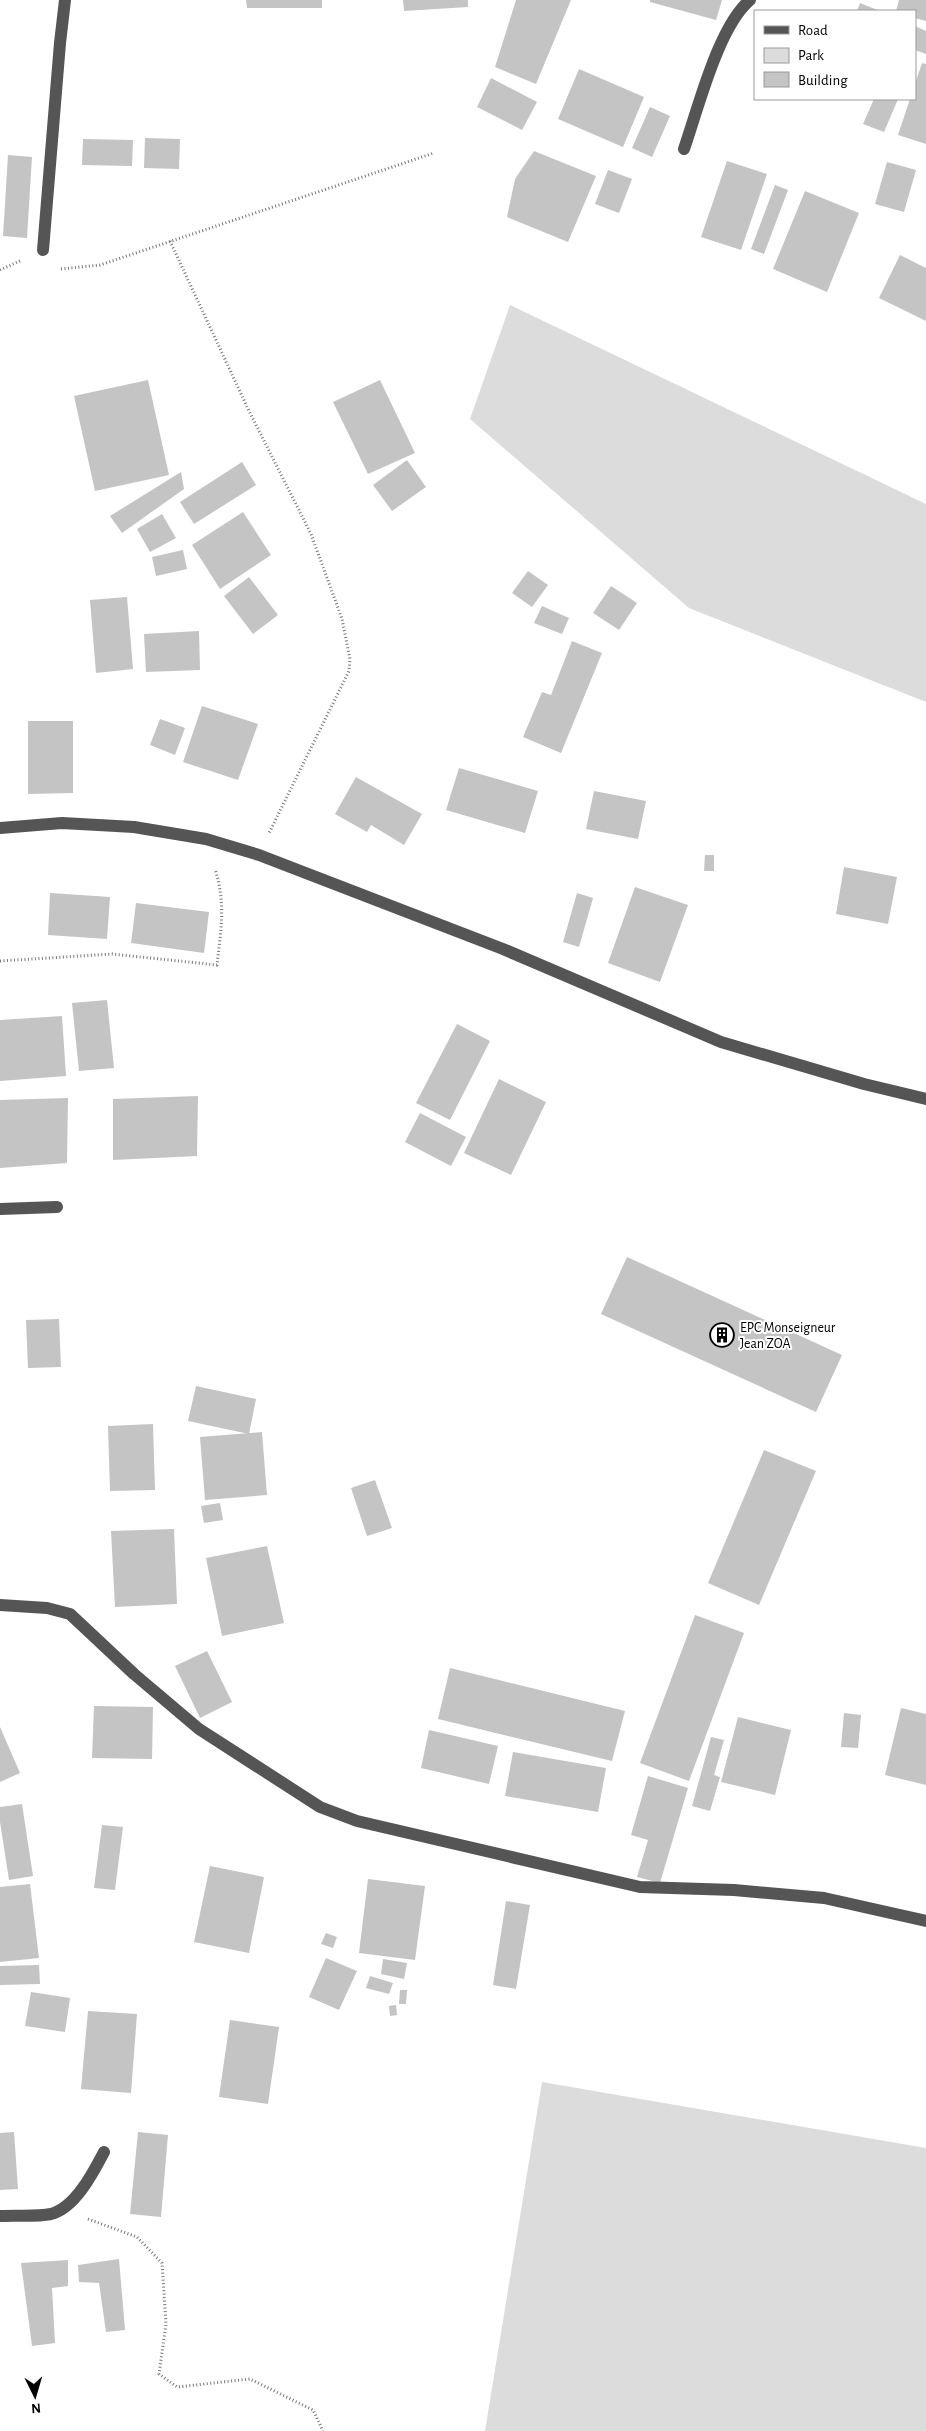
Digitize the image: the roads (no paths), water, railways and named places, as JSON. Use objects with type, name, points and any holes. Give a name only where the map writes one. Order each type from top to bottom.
[{"type":"street","points":[[43,250],[65,0]]},
{"type":"street","points":[[684,149],[723,40],[741,8],[750,0]]},
{"type":"street","points":[[0,828],[62,823],[134,827],[206,839],[259,855],[504,949],[721,1042],[864,1084],[926,1099]]},
{"type":"street","points":[[0,1208],[57,1207]]},
{"type":"street","points":[[0,1604],[47,1608],[70,1614],[134,1674],[199,1729],[320,1807],[357,1821],[640,1887],[734,1890],[824,1898],[926,1921]]},
{"type":"street","points":[[0,2216],[50,2214],[64,2210],[89,2180],[104,2152]]},
{"type":"place","name":"EPC Monseigneur Jean ZOA","points":[[722,1335]]}]
